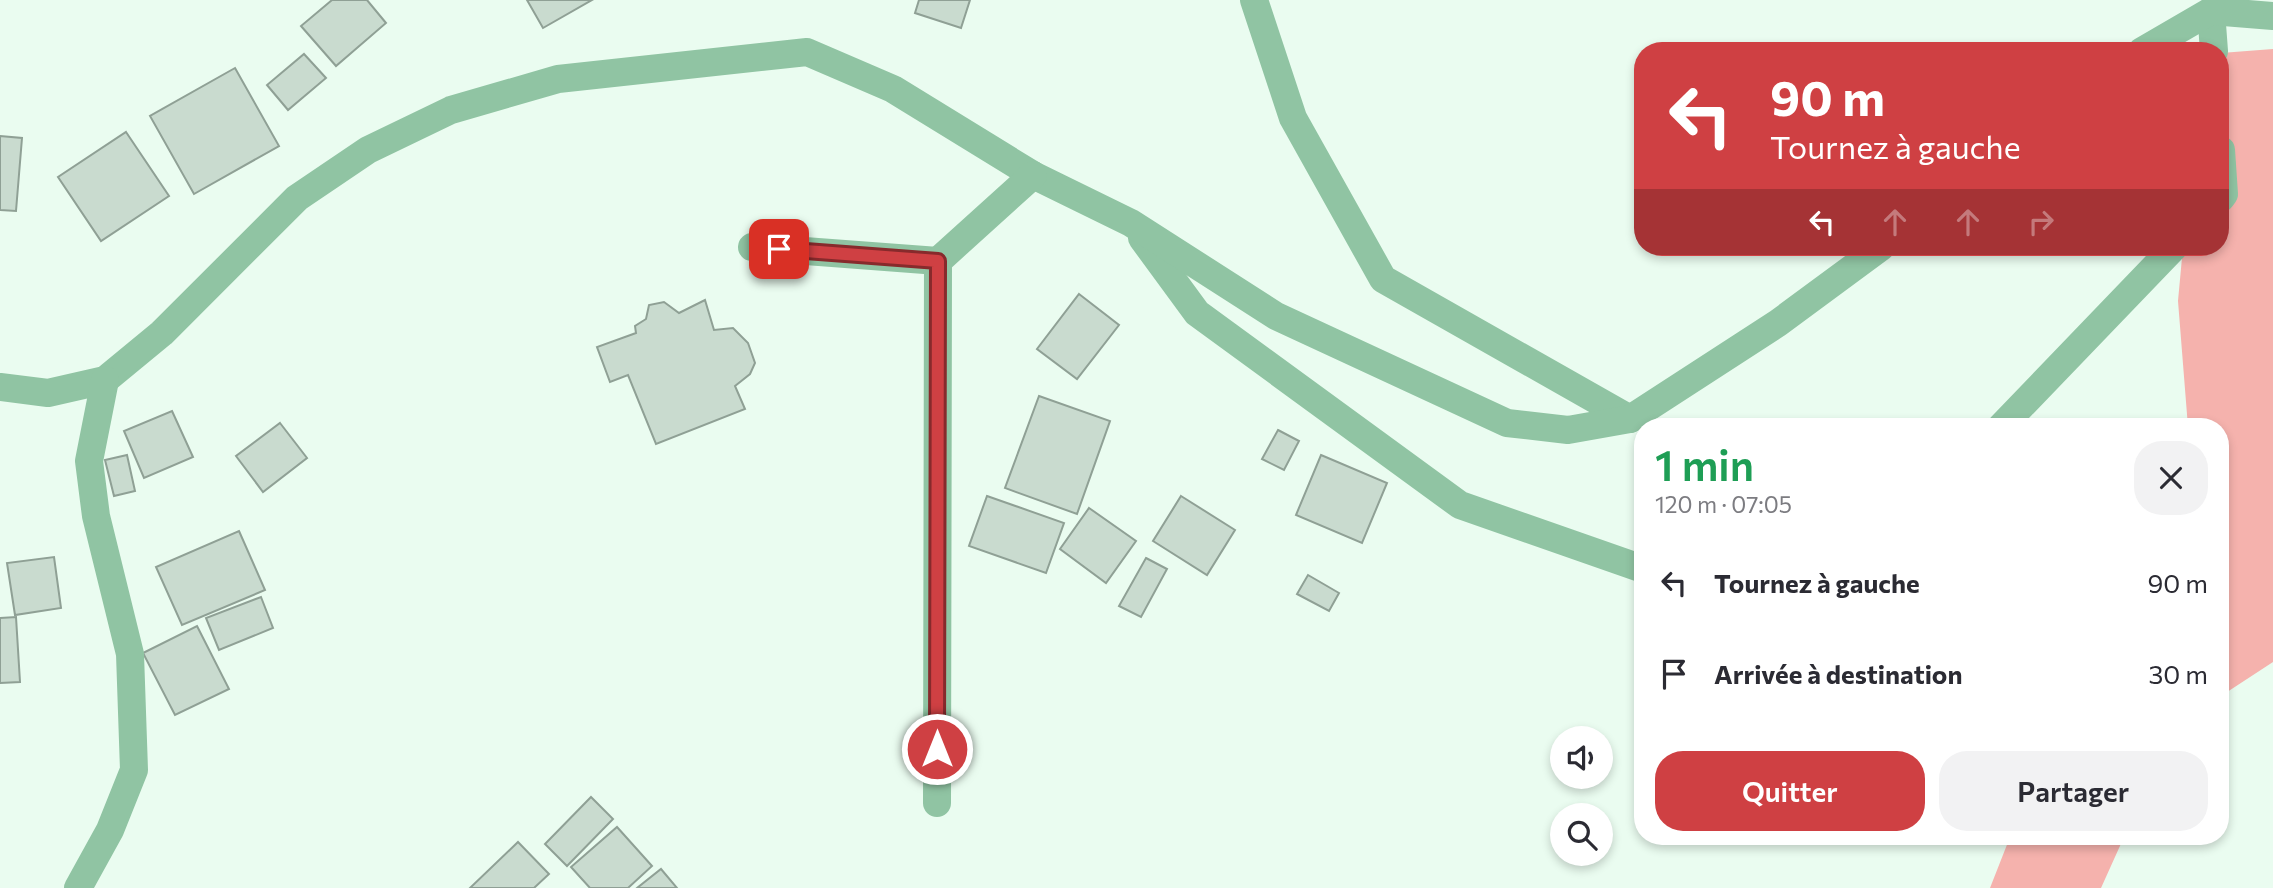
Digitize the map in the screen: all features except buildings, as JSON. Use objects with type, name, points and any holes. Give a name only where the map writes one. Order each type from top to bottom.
[{"type":"street","points":[[1254,0],[1293,118],[1383,279],[1630,418]]},
{"type":"street","points":[[2158,42],[2211,11],[2273,16]]},
{"type":"street","points":[[2211,11],[2213,42]]},
{"type":"street","points":[[0,387],[48,393],[105,380],[162,333],[297,198],[358,157],[451,110],[558,79],[807,52],[893,89],[1033,175],[1131,223],[1276,316],[1507,423],[1568,430],[1630,418],[1777,323],[1869,256]]},
{"type":"street","points":[[752,247],[938,261],[1033,175]]},
{"type":"street","points":[[1131,223],[1197,313],[1460,505],[1634,566]]},
{"type":"street","points":[[2010,418],[2165,256]]},
{"type":"street","points":[[937,803],[938,261]]},
{"type":"street","points":[[78,888],[110,830],[134,770],[130,654],[96,516],[89,461],[105,380]]},
{"type":"shaded area","points":[[2273,49],[2273,662],[2229,691],[2229,418],[2187,418],[2178,301],[2182,256],[2229,256],[2229,52]]},
{"type":"shaded area","points":[[2007,845],[2120,845],[2101,888],[1990,888]]},
{"type":"route","points":[[779,249],[938,261],[937,749]]}]
